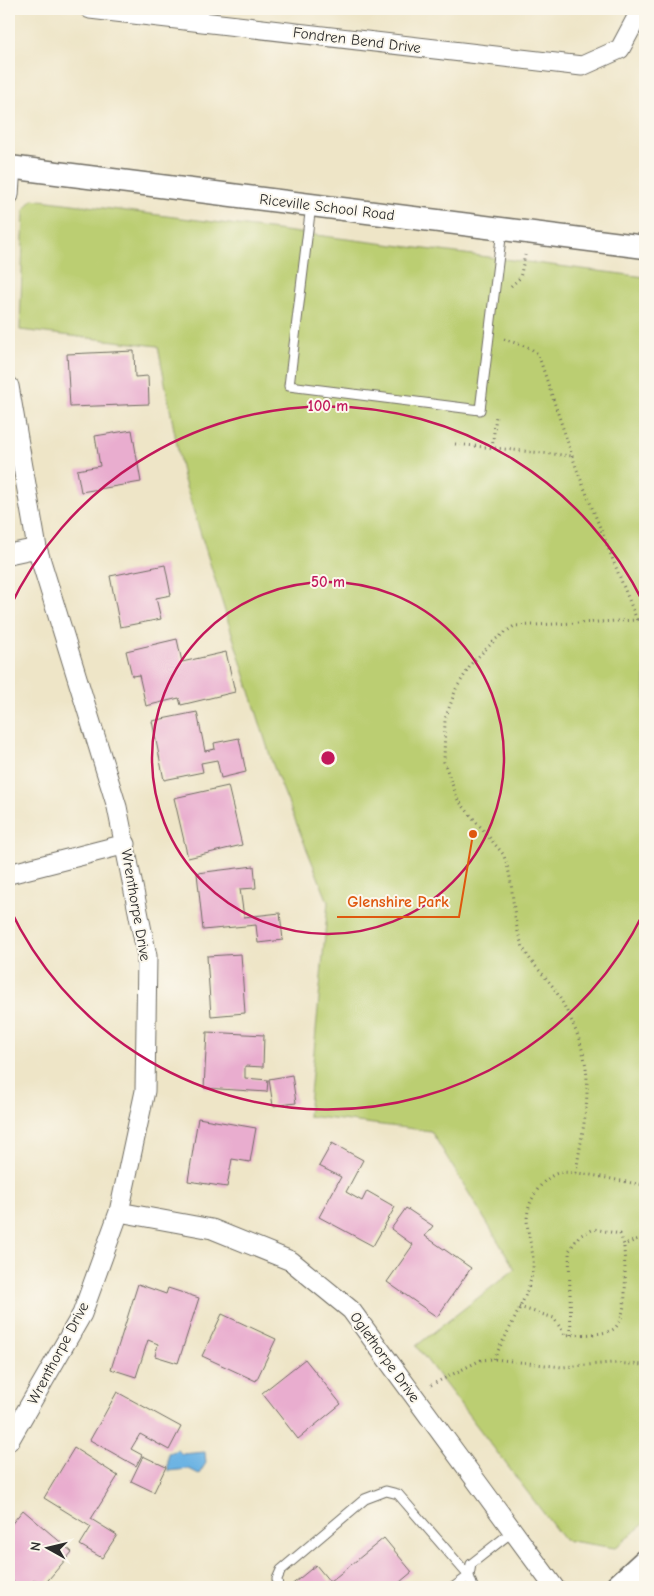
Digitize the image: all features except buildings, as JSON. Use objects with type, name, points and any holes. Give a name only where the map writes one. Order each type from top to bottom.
[{"type":"main road","points":[[619,1587],[645,1563]]},
{"type":"street","name":"Fondren Bend Drive","points":[[90,9],[582,66],[620,49],[636,19],[638,9]]},
{"type":"street","points":[[9,195],[10,167]]},
{"type":"street","name":"Riceville School Road","points":[[10,167],[645,247]]},
{"type":"street","name":"Wrenthorpe Drive","points":[[9,386],[36,548],[117,807],[126,844],[147,956],[145,1091],[119,1212],[82,1314],[9,1441]]},
{"type":"street","points":[[9,554],[36,548]]},
{"type":"street","points":[[9,874],[126,844]]},
{"type":"street","name":"Oglethorpe Drive","points":[[119,1212],[212,1229],[290,1261],[352,1310],[554,1587]]},
{"type":"lane","points":[[311,205],[289,386],[480,410],[502,229]]},
{"type":"lane","points":[[278,1587],[277,1579],[281,1570],[365,1499],[386,1491],[398,1494],[469,1576],[473,1587]]},
{"type":"lane","points":[[454,1587],[469,1576],[470,1564],[513,1531]]},
{"type":"path","points":[[488,341],[504,339],[530,348],[538,354],[572,456],[637,620]]},
{"type":"path","points":[[455,444],[572,456]]},
{"type":"path","points":[[576,1173],[587,1082],[583,1054],[572,1020],[556,990],[529,958],[523,946],[516,928],[507,864],[502,854],[458,800],[450,783],[444,762],[446,719],[456,689],[472,662],[496,639],[514,626],[645,621]]},
{"type":"path","points":[[494,1359],[519,1307],[533,1269],[528,1211],[534,1196],[544,1182],[558,1173],[576,1173],[645,1185]]},
{"type":"path","points":[[519,1307],[554,1318],[565,1335],[601,1333],[614,1329],[620,1322],[624,1311],[624,1245],[620,1234],[594,1229],[579,1236],[569,1251],[571,1334]]},
{"type":"path","points":[[624,1245],[645,1236]]},
{"type":"path","points":[[413,1394],[482,1360],[494,1359],[562,1367],[612,1363],[645,1365]]},
{"type":"green space","points":[[33,199],[645,277],[645,1523],[615,1548],[564,1540],[416,1346],[515,1269],[431,1131],[308,1116],[328,902],[273,765],[183,477],[158,346],[20,330],[24,210]]},
{"type":"water","points":[[178,1450],[182,1454],[205,1452],[206,1463],[199,1474],[189,1469],[168,1471],[168,1453]]},
{"type":"place","name":"Glenshire Park","points":[[473,834]]}]
